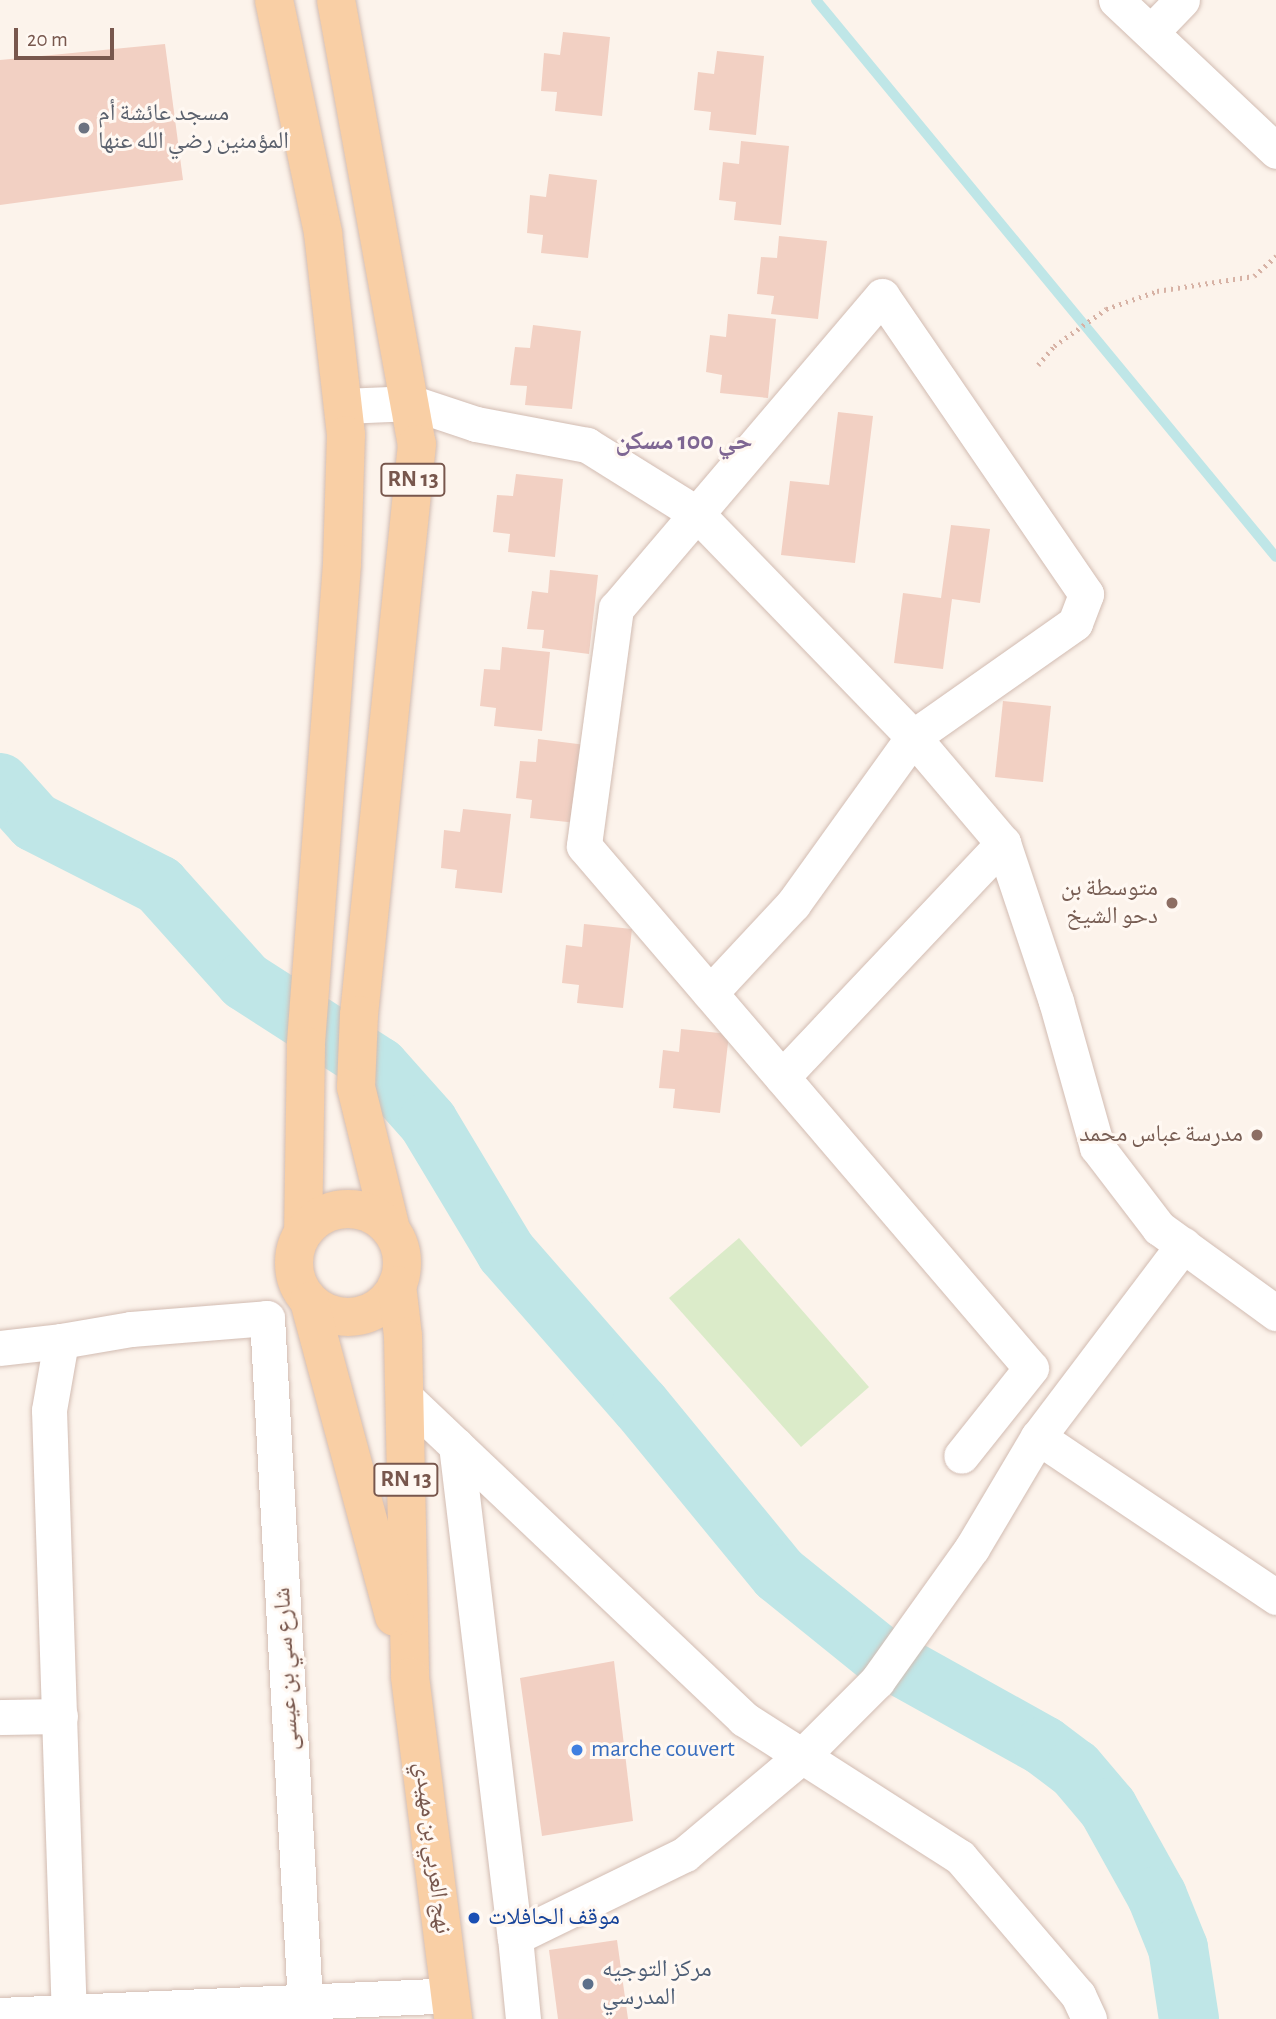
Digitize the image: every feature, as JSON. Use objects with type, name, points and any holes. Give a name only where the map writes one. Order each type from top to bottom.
[{"type":"main road","name":"RN 13","points":[[274,0],[323,233],[346,435],[342,564],[306,1046],[303,1232]]},
{"type":"main road","name":"RN 13","points":[[336,0],[413,403],[417,444],[364,964],[356,1087],[391,1230]]},
{"type":"main road","points":[[357,1209],[376,1216],[391,1230],[400,1248],[397,1285],[385,1302],[368,1313],[337,1315],[309,1301],[294,1267],[303,1232],[318,1218],[337,1210],[357,1209]]},
{"type":"main road","name":"RN 13","points":[[397,1285],[405,1397],[410,1677]]},
{"type":"main road","name":"RN 13","points":[[309,1301],[410,1677]]},
{"type":"main road","name":"نهج العربي بن مهيدي","points":[[410,1677],[452,2007]]},
{"type":"street","points":[[1116,0],[1152,31],[1276,151]]},
{"type":"street","points":[[1152,31],[1182,0]]},
{"type":"street","points":[[709,993],[793,904],[913,737],[1075,623],[1086,594],[882,296],[616,608],[584,846],[709,993],[1031,1368],[961,1456]]},
{"type":"street","points":[[343,407],[413,403],[476,424],[587,445],[696,513],[913,737],[1003,843],[1056,1001],[1097,1147],[1159,1228],[1276,1313]]},
{"type":"street","points":[[782,1077],[1003,843]]},
{"type":"street","points":[[515,1937],[685,1854],[803,1755],[877,1681],[972,1548],[1038,1437],[1183,1245]]},
{"type":"street","name":"شارع سي بن عيسى","points":[[61,1341],[131,1329],[267,1318],[305,2012]]},
{"type":"street","points":[[0,1348],[61,1341],[49,1410],[69,2016]]},
{"type":"street","points":[[405,1397],[744,1719],[960,1857],[1078,1995],[1089,2019]]},
{"type":"street","points":[[1038,1437],[1276,1597]]},
{"type":"street","points":[[456,1445],[523,2019]]},
{"type":"street","points":[[0,1717],[60,1716]]},
{"type":"street","points":[[0,2015],[305,2012],[452,2007]]},
{"type":"path","points":[[1038,365],[1054,346],[1106,309],[1157,291],[1254,276],[1276,256]]},
{"type":"green space","points":[[739,1238],[869,1387],[801,1447],[669,1298]]},
{"type":"building","points":[[563,32],[610,37],[602,116],[555,111],[557,92],[541,91],[544,53],[560,55]]},
{"type":"building","points":[[165,44],[183,180],[0,205],[0,60]]},
{"type":"building","points":[[717,51],[764,56],[756,135],[709,130],[711,112],[694,110],[698,72],[714,74]]},
{"type":"building","points":[[741,141],[789,146],[781,225],[734,220],[736,202],[719,200],[723,162],[739,164]]},
{"type":"building","points":[[549,174],[597,180],[588,258],[541,253],[543,235],[527,233],[530,195],[546,197]]},
{"type":"building","points":[[779,236],[827,241],[818,319],[771,314],[774,296],[757,294],[761,257],[777,258]]},
{"type":"building","points":[[728,314],[776,319],[768,398],[720,393],[722,375],[706,372],[710,335],[726,337]]},
{"type":"building","points":[[533,325],[581,331],[572,409],[525,405],[527,386],[510,385],[515,347],[530,348]]},
{"type":"building","points":[[838,412],[873,416],[855,563],[781,555],[790,481],[829,485]]},
{"type":"building","points":[[516,474],[563,479],[555,557],[508,552],[510,534],[493,532],[497,495],[513,496]]},
{"type":"building","points":[[951,525],[990,529],[980,603],[952,599],[943,669],[894,663],[903,593],[941,598]]},
{"type":"building","points":[[550,570],[598,575],[589,654],[542,648],[544,630],[527,629],[532,591],[548,593]]},
{"type":"building","points":[[502,647],[550,652],[542,731],[494,726],[496,708],[480,706],[484,669],[500,670]]},
{"type":"building","points":[[1003,701],[1051,706],[1043,782],[995,777]]},
{"type":"building","points":[[538,739],[586,745],[577,823],[530,818],[532,800],[516,798],[520,761],[536,762]]},
{"type":"building","points":[[463,809],[511,814],[502,893],[455,888],[457,870],[441,868],[444,830],[460,832]]},
{"type":"building","points":[[584,924],[632,929],[623,1008],[577,1003],[579,985],[562,983],[566,945],[582,947]]},
{"type":"building","points":[[681,1029],[729,1034],[720,1113],[673,1108],[675,1089],[659,1088],[663,1050],[679,1052]]},
{"type":"building","name":"marche couvert","points":[[614,1661],[633,1821],[542,1836],[520,1678]]},
{"type":"building","name":"مركز التوجيه المدرسي","points":[[617,1940],[628,2019],[558,2019],[549,1950]]},
{"type":"waterway","points":[[816,0],[1276,557]]},
{"type":"waterway","points":[[0,783],[35,822],[159,885],[245,981],[379,1067],[428,1122],[506,1252],[641,1406],[779,1574],[877,1653],[1044,1746],[1075,1769],[1108,1808],[1157,1896],[1178,1948],[1189,2019]]},
{"type":"place","name":"مسجد عائشة أم المؤمنين رضي الله عنها","points":[[84,128]]},
{"type":"place","name":"متوسطة بن دحو الشيخ","points":[[1172,903]]},
{"type":"place","name":"مدرسة عباس محمد","points":[[1257,1135]]},
{"type":"place","name":"marche couvert","points":[[577,1750]]},
{"type":"place","name":"موقف الحافلات","points":[[474,1918]]},
{"type":"place","name":"مركز التوجيه المدرسي","points":[[588,1984]]},
{"type":"district","name":"حي 100 مسكن","points":[[684,442]]}]
